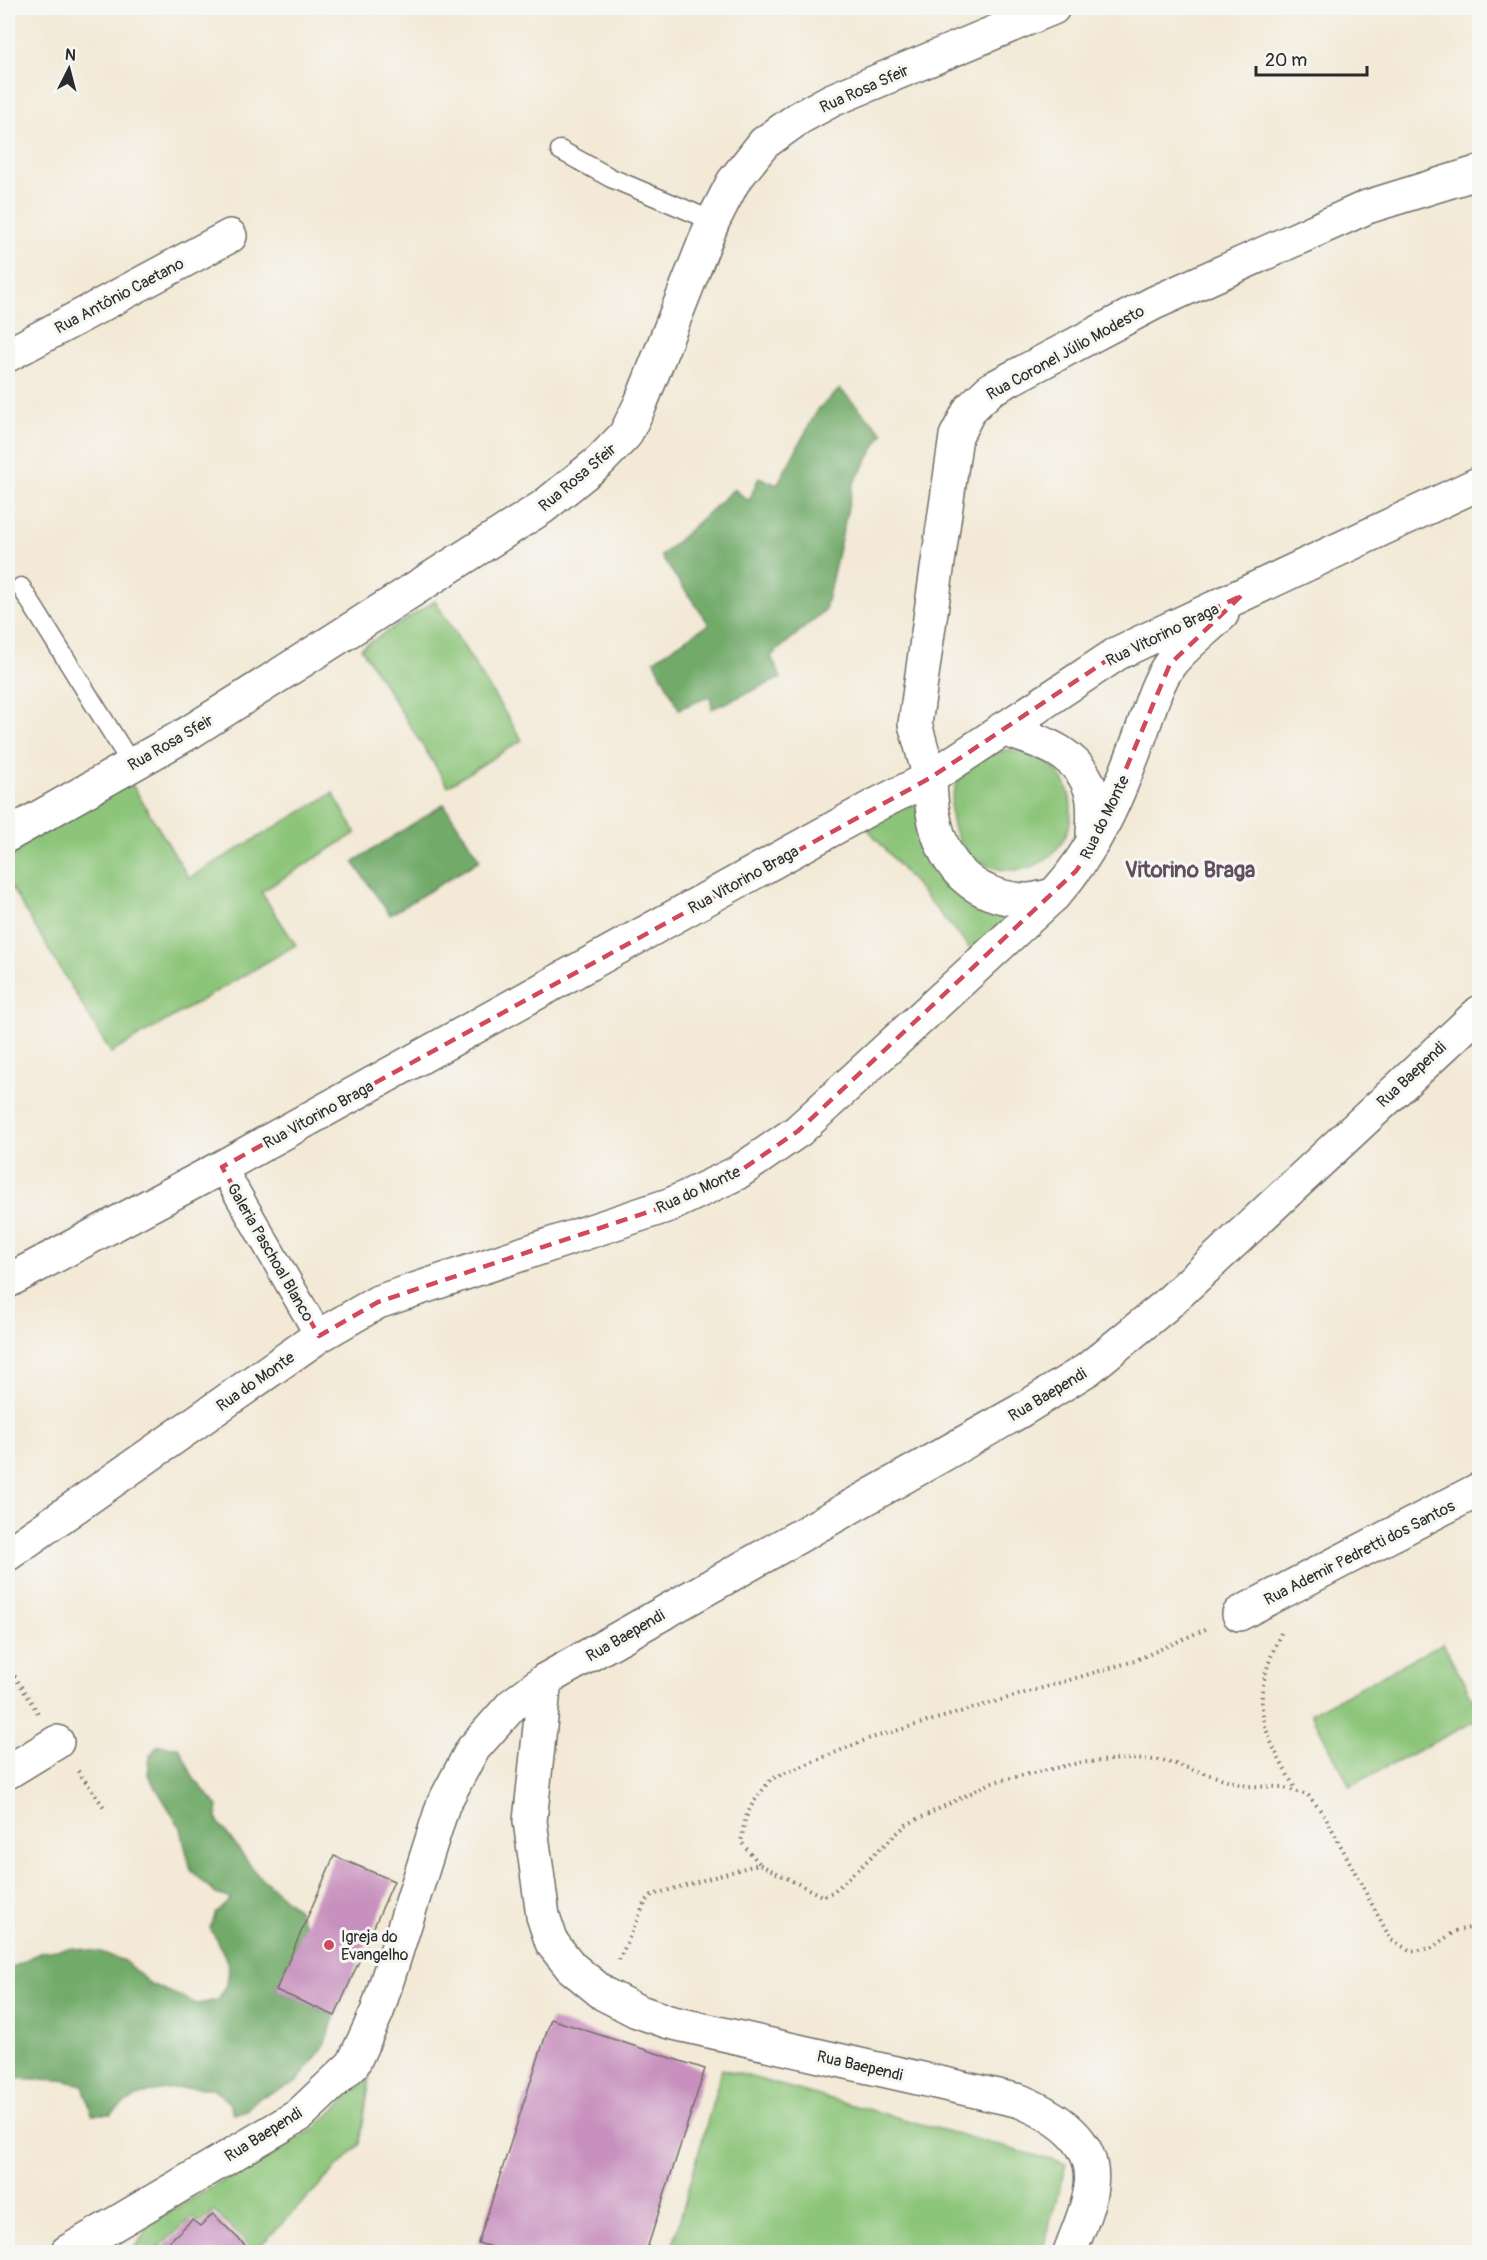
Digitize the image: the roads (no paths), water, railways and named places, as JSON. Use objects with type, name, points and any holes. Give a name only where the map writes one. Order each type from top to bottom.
[{"type":"street","name":"Rua Rosa Sfeir","points":[[8,835],[190,732],[543,507],[600,461],[625,435],[640,405],[713,220],[733,182],[764,143],[798,118],[832,100],[1053,8]]},
{"type":"street","name":"Rua Coronel Júlio Modesto","points":[[930,778],[915,724],[956,436],[969,409],[991,389],[1154,303],[1367,207],[1479,172]]},
{"type":"street","name":"Rua Antônio Caetano","points":[[8,355],[230,236]]},
{"type":"street","name":"Rua Vitorino Braga","points":[[8,1281],[222,1167],[874,806],[930,778],[1118,653],[1479,483]]},
{"type":"street","name":"Rua do Monte","points":[[8,1554],[319,1336],[378,1302],[672,1204],[737,1173],[798,1131],[1054,895],[1076,871],[1094,845],[1124,779],[1154,694],[1170,664],[1241,596]]},
{"type":"street","points":[[1002,729],[1044,743],[1065,754],[1081,771],[1092,795],[1094,845]]},
{"type":"street","points":[[930,778],[931,811],[937,830],[948,858],[968,880],[994,895],[1024,900],[1054,895]]},
{"type":"street","name":"Rua Baependi","points":[[67,2253],[298,2116],[353,2064],[377,2012],[443,1805],[472,1750],[512,1705],[545,1680],[1020,1411],[1088,1370],[1165,1306],[1479,1012]]},
{"type":"street","name":"Galeria Paschoal Blanco","points":[[222,1167],[319,1336]]},
{"type":"street","name":"Rua Ademir Pedretti dos Santos","points":[[1239,1614],[1479,1489]]},
{"type":"street","name":"Rua Baependi","points":[[545,1680],[530,1821],[543,1917],[552,1943],[571,1967],[604,1994],[637,2011],[669,2022],[1020,2101],[1062,2122],[1077,2139],[1092,2170],[1091,2188],[1070,2253]]},
{"type":"street","points":[[8,1772],[57,1742]]},
{"type":"lane","points":[[560,150],[611,178],[713,220]]},
{"type":"lane","points":[[21,587],[132,765]]},
{"type":"place","name":"Igreja do Evangelho","points":[[329,1945]]},
{"type":"district","name":"Vitorino Braga","points":[[1190,869]]}]
